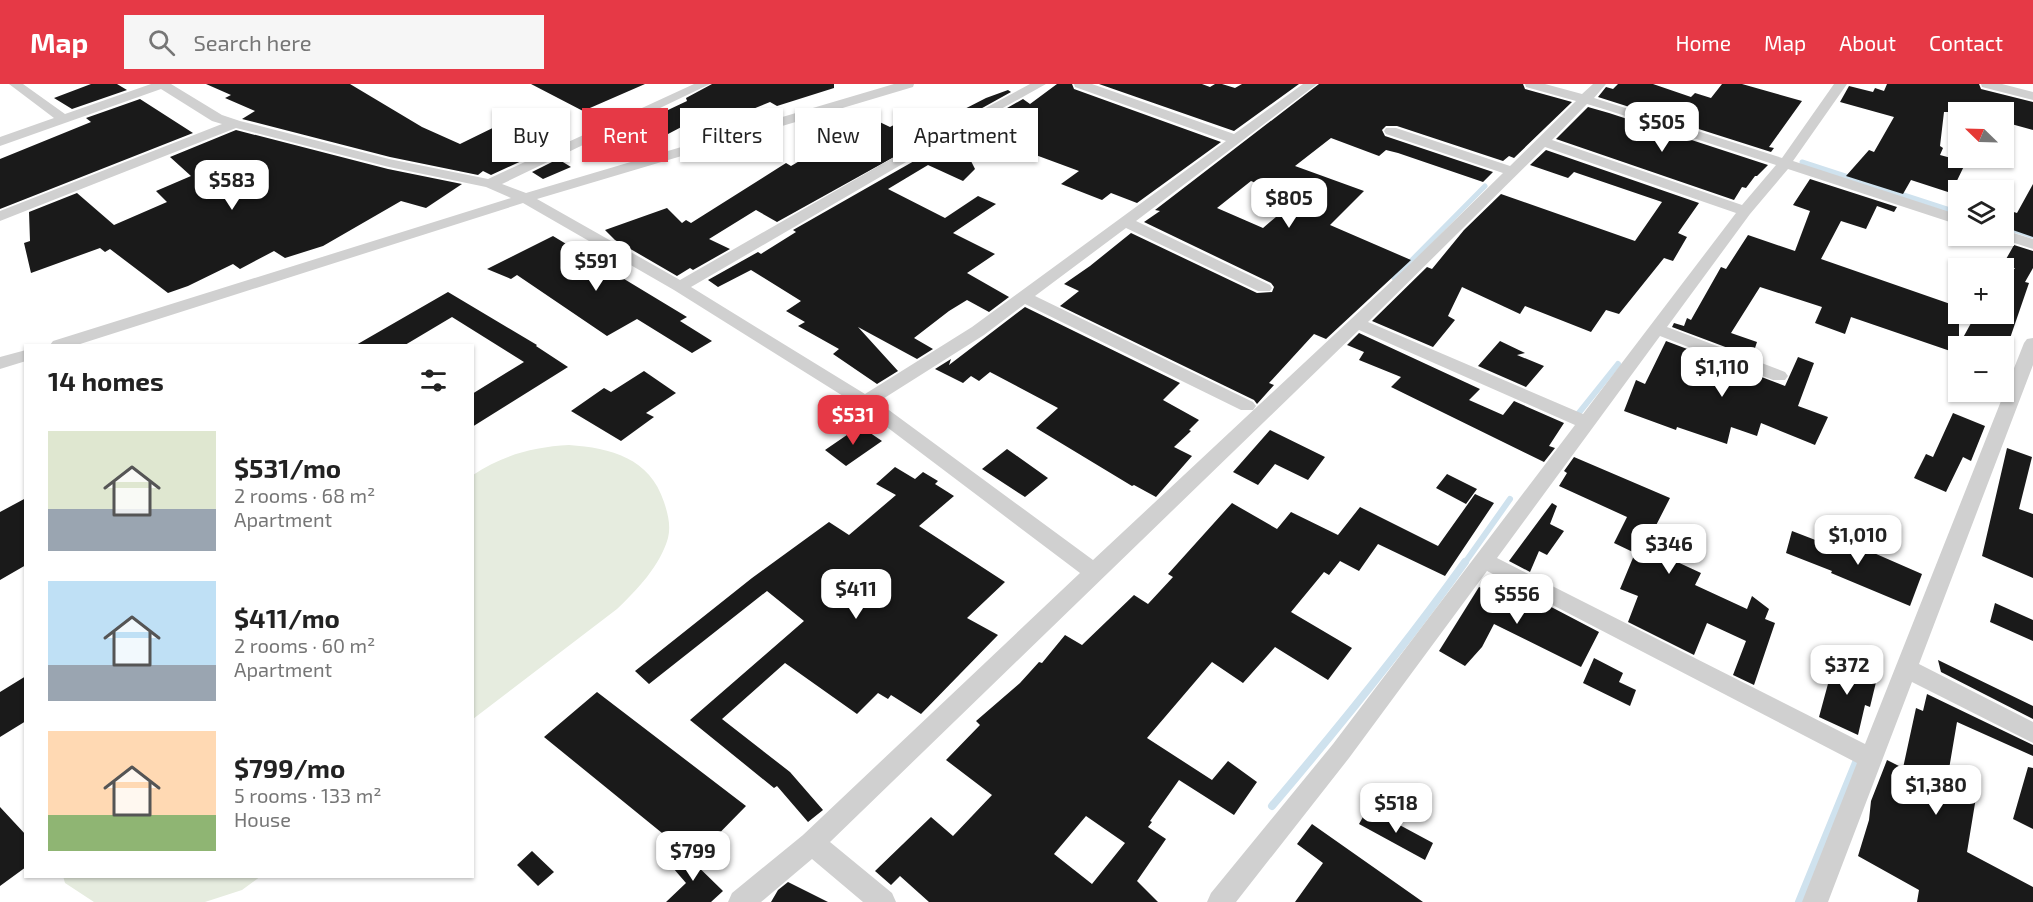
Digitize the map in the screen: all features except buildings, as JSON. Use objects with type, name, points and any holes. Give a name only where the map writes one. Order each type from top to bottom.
[{"type":"street","points":[[15,84],[63,119]]},
{"type":"street","points":[[0,142],[162,84],[218,118],[235,124],[389,163],[490,184],[525,198],[680,287],[865,402],[1094,572]]},
{"type":"street","points":[[490,184],[704,84]]},
{"type":"street","points":[[62,344],[525,198],[908,84]]},
{"type":"street","points":[[680,287],[894,163],[1040,84]]},
{"type":"street","points":[[1080,84],[1237,140]]},
{"type":"street","points":[[865,402],[978,331],[1311,84]]},
{"type":"street","points":[[1531,84],[1585,99],[1948,216]]},
{"type":"street","points":[[741,902],[812,843],[1357,322],[1600,84]]},
{"type":"street","points":[[1221,902],[1341,751],[1745,211],[1785,163],[1841,84]]},
{"type":"street","points":[[1987,84],[2033,96]]},
{"type":"street","points":[[0,216],[235,124]]},
{"type":"street","points":[[1391,131],[1512,171]]},
{"type":"street","points":[[1542,141],[1745,211]]},
{"type":"street","points":[[1125,222],[1264,288]]},
{"type":"street","points":[[2014,238],[2033,244]]},
{"type":"street","points":[[1024,297],[1247,406]]},
{"type":"street","points":[[1357,322],[1588,423]]},
{"type":"street","points":[[1658,329],[1779,376]]},
{"type":"street","points":[[1815,902],[2033,343]]},
{"type":"street","points":[[0,363],[24,356]]},
{"type":"street","points":[[1485,561],[1870,758]]},
{"type":"street","points":[[1905,668],[2033,733]]},
{"type":"street","points":[[812,843],[883,902]]},
{"type":"shaded area","points":[[569,445],[600,449],[627,458],[639,465],[658,487],[668,516],[668,538],[654,568],[617,609],[474,718],[474,474],[507,457],[543,448]]},
{"type":"shaded area","points":[[64,878],[258,878],[242,890],[205,902],[94,902],[65,883]]},
{"type":"waterway","points":[[1802,162],[1948,209]]},
{"type":"waterway","points":[[1394,278],[1485,186]]},
{"type":"waterway","points":[[2014,230],[2033,236]]},
{"type":"waterway","points":[[1578,414],[1618,364]]},
{"type":"waterway","points":[[1464,564],[1510,499]]},
{"type":"waterway","points":[[1272,806],[1371,686],[1465,562]]},
{"type":"waterway","points":[[1799,902],[1857,760]]}]
